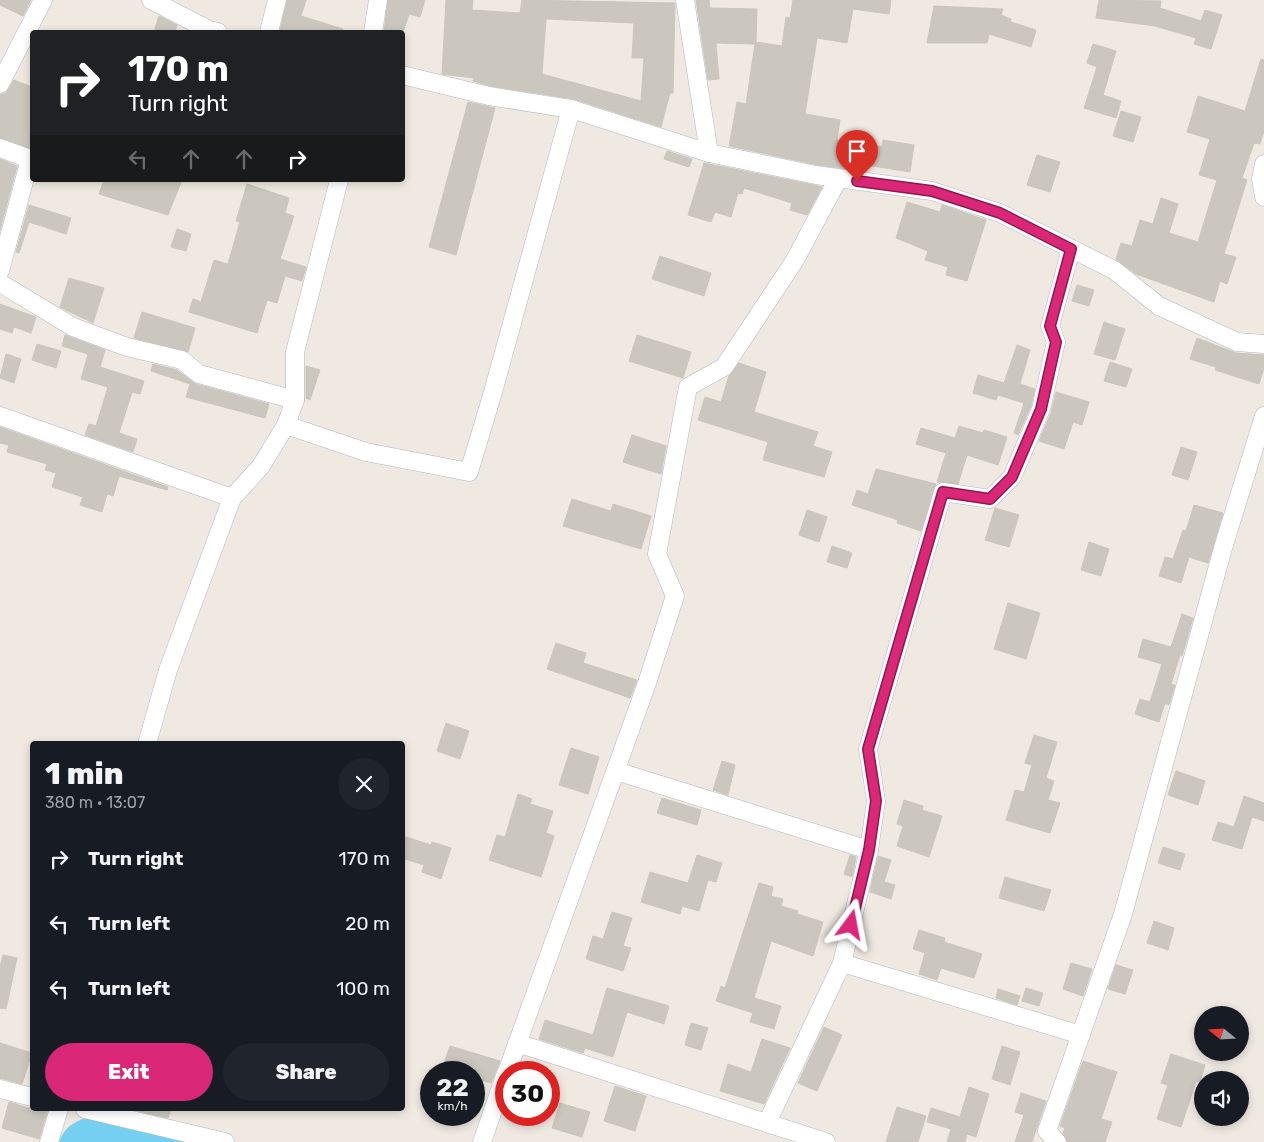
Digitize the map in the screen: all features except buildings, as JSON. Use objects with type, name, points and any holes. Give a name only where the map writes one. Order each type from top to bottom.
[{"type":"street","points":[[0,84],[43,0]]},
{"type":"street","points":[[151,0],[209,30]]},
{"type":"street","points":[[270,30],[278,0]]},
{"type":"street","points":[[373,30],[378,0]]},
{"type":"street","points":[[685,0],[709,153]]},
{"type":"street","points":[[405,77],[489,96],[571,109],[709,153],[838,178],[932,191],[1000,213],[1114,270],[1159,306],[1237,342],[1264,344]]},
{"type":"street","points":[[286,425],[366,452],[468,472],[493,392],[571,109]]},
{"type":"street","points":[[0,148],[30,159],[0,271]]},
{"type":"street","points":[[1264,164],[1261,179],[1264,197]]},
{"type":"street","points":[[510,1061],[616,771],[675,596],[657,554],[688,387],[724,367],[794,260],[838,178]]},
{"type":"street","points":[[148,741],[168,670],[232,498],[260,466],[286,425],[294,400],[295,352],[338,182]]},
{"type":"street","points":[[767,1123],[842,963],[869,850],[876,801],[868,749],[943,492],[990,499],[1012,477],[1041,409],[1056,342],[1050,326],[1071,249]]},
{"type":"street","points":[[0,284],[73,327],[126,347],[182,360],[199,374],[294,400]]},
{"type":"street","points":[[0,416],[232,498]]},
{"type":"street","points":[[1057,1142],[1047,1131],[1123,914],[1223,548],[1264,416]]},
{"type":"street","points":[[616,771],[869,850]]},
{"type":"street","points":[[842,963],[1081,1035]]},
{"type":"street","points":[[517,1043],[826,1142]]},
{"type":"street","points":[[0,1089],[30,1096]]},
{"type":"street","points":[[482,1142],[495,1105]]},
{"type":"street","points":[[49,1142],[58,1111]]},
{"type":"street","points":[[93,1111],[225,1142]]},
{"type":"water","points":[[86,1118],[189,1142],[59,1142],[70,1126]]},
{"type":"route","points":[[851,925],[869,850],[876,801],[868,749],[943,492],[990,499],[1012,477],[1041,409],[1056,342],[1050,326],[1071,249],[1000,213],[932,191],[857,181]]}]
